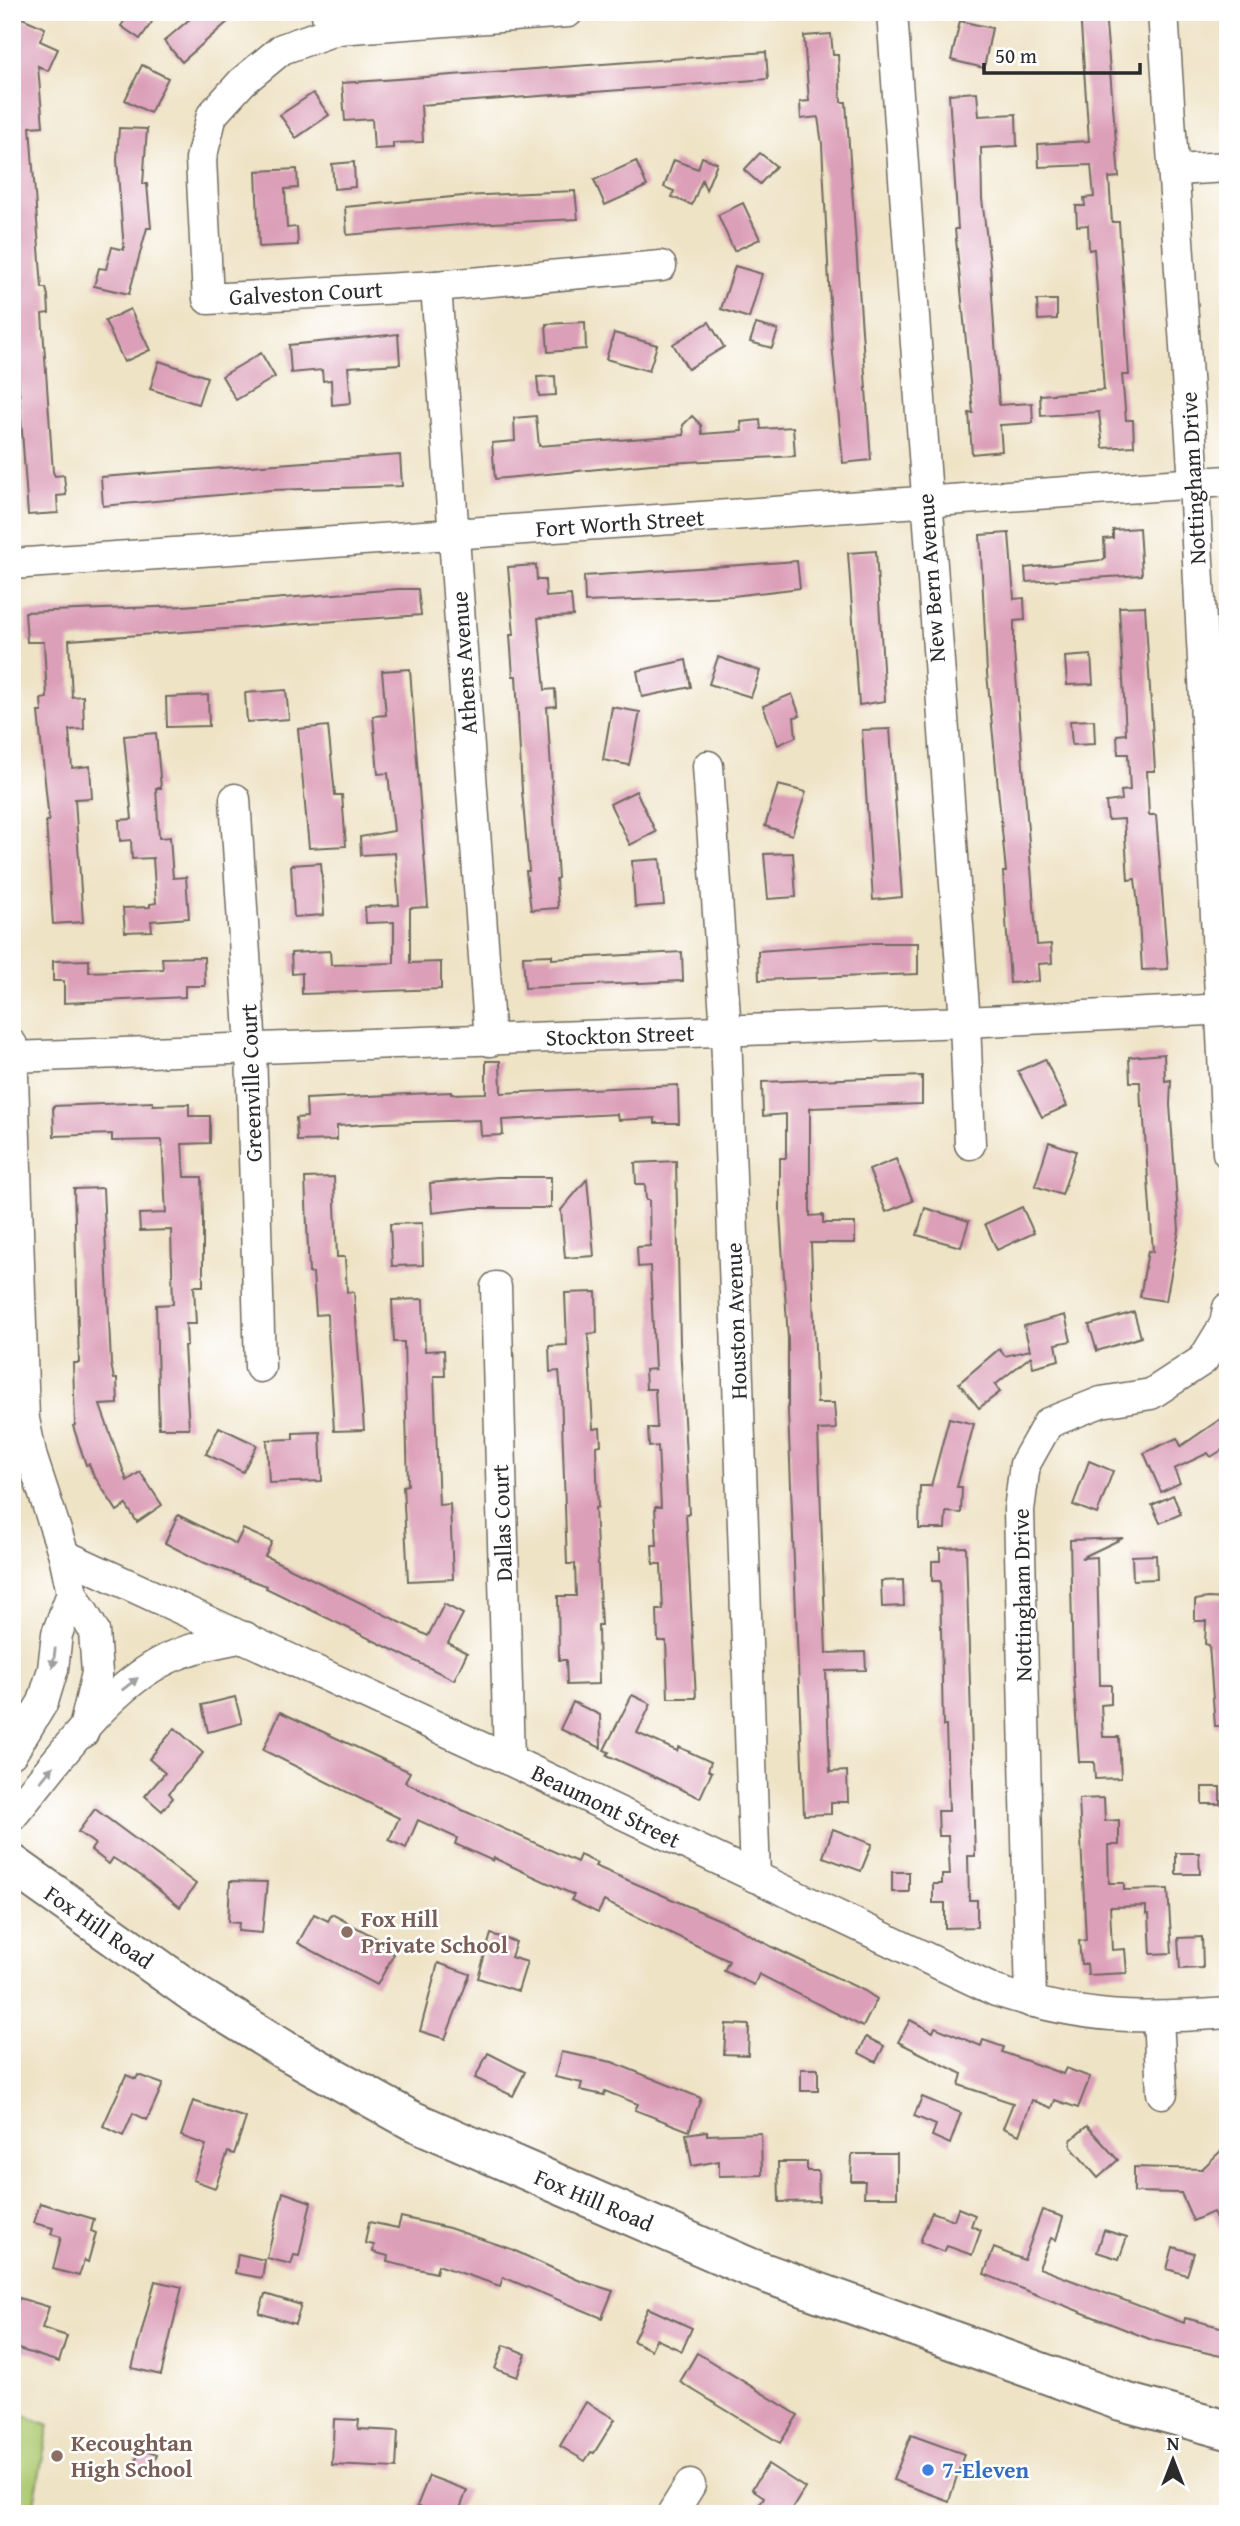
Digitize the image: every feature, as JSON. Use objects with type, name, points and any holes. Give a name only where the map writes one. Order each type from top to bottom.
[{"type":"main road","name":"Fox Hill Road","points":[[12,1864],[199,1997],[283,2049],[411,2120],[751,2268],[1121,2401],[1228,2430]]},
{"type":"street","points":[[331,21],[568,12]]},
{"type":"street","name":"New Bern Avenue","points":[[892,12],[965,1023],[970,1144]]},
{"type":"street","name":"Nottingham Drive","points":[[1163,12],[1175,170],[1225,1009],[1228,1153]]},
{"type":"street","name":"Galveston Court","points":[[331,21],[282,49],[242,82],[212,115],[201,159],[208,299],[436,286],[661,266]]},
{"type":"street","points":[[1175,170],[1228,167]]},
{"type":"street","name":"Athens Avenue","points":[[436,286],[490,1041]]},
{"type":"street","name":"Fort Worth Street","points":[[12,564],[1228,481]]},
{"type":"street","name":"Houston Avenue","points":[[708,766],[726,1031],[755,1877]]},
{"type":"street","name":"Greenville Court","points":[[235,799],[251,1048],[260,1367]]},
{"type":"street","name":"Stockton Street","points":[[13,1057],[965,1023],[1225,1009]]},
{"type":"street","points":[[12,1045],[24,1419],[38,1481],[64,1555],[72,1593],[94,1631],[97,1650],[93,1696],[83,1732]]},
{"type":"street","name":"Dallas Court","points":[[496,1287],[509,1760]]},
{"type":"street","name":"Nottingham Drive","points":[[1031,2002],[1018,1510],[1025,1464],[1048,1423],[1101,1402],[1152,1394],[1203,1360],[1225,1324],[1228,1308]]},
{"type":"street","name":"Beaumont Street","points":[[64,1555],[509,1760],[962,1978],[1031,2002],[1093,2015],[1158,2018],[1228,2013]]},
{"type":"street","points":[[12,1753],[43,1702],[53,1670],[57,1634],[72,1593]]},
{"type":"street","points":[[12,1816],[118,1693],[151,1668],[189,1651],[246,1637]]},
{"type":"street","points":[[1158,2018],[1162,2093]]},
{"type":"street","points":[[672,2514],[690,2485]]},
{"type":"green space","points":[[12,2411],[49,2425],[32,2514],[12,2514]]},
{"type":"building","points":[[131,12],[138,12],[152,22],[140,39],[121,26]]},
{"type":"building","points":[[198,12],[239,12],[182,62],[164,41]]},
{"type":"building","points":[[1080,12],[1105,12],[1119,177],[1109,178],[1112,222],[1119,222],[1129,375],[1122,375],[1126,420],[1133,420],[1134,446],[1103,448],[1099,412],[1041,416],[1040,395],[1104,390],[1094,249],[1089,250],[1088,225],[1077,226],[1076,206],[1085,206],[1084,198],[1094,197],[1091,165],[1039,167],[1038,144],[1089,141]]},
{"type":"building","points":[[20,17],[45,28],[40,41],[58,49],[48,71],[38,66],[43,126],[30,127],[42,288],[46,288],[48,296],[49,313],[42,314],[53,472],[55,476],[64,475],[66,495],[57,496],[58,513],[28,515],[12,291],[12,35]]},
{"type":"building","points":[[960,21],[992,28],[984,68],[951,60]]},
{"type":"building","points":[[831,34],[833,55],[838,55],[841,102],[846,102],[871,460],[843,463],[832,343],[822,144],[818,117],[801,119],[800,102],[809,101],[804,36]]},
{"type":"building","points":[[766,52],[768,79],[421,105],[423,142],[393,143],[393,148],[374,149],[372,119],[345,121],[342,83]]},
{"type":"building","points":[[142,65],[168,78],[150,113],[125,100]]},
{"type":"building","points":[[977,92],[979,116],[1016,114],[1017,146],[981,148],[982,199],[990,264],[999,405],[1032,403],[1033,423],[1000,425],[1002,451],[972,454],[969,413],[973,413],[955,229],[958,229],[949,94]]},
{"type":"building","points":[[313,93],[329,115],[296,138],[280,115]]},
{"type":"building","points":[[119,128],[147,129],[143,184],[147,184],[151,228],[147,228],[129,294],[94,286],[99,268],[106,269],[112,247],[124,250],[117,160]]},
{"type":"building","points":[[760,153],[776,166],[760,184],[744,170]]},
{"type":"building","points":[[702,157],[717,163],[706,190],[702,180],[692,205],[672,197],[674,191],[664,187],[674,160],[698,169]]},
{"type":"building","points":[[636,161],[647,186],[605,205],[594,180]]},
{"type":"building","points":[[354,162],[355,187],[334,189],[332,164]]},
{"type":"building","points":[[297,169],[298,188],[285,189],[287,228],[297,227],[298,245],[259,247],[256,171]]},
{"type":"building","points":[[575,191],[578,219],[472,224],[347,235],[345,207],[463,196]]},
{"type":"building","points":[[743,203],[760,239],[734,251],[718,215]]},
{"type":"building","points":[[735,266],[762,274],[749,318],[721,309]]},
{"type":"building","points":[[1037,300],[1057,300],[1057,319],[1038,320]]},
{"type":"building","points":[[130,309],[150,350],[124,362],[105,321]]},
{"type":"building","points":[[585,322],[586,349],[548,352],[546,324]]},
{"type":"building","points":[[709,322],[724,347],[688,369],[673,344]]},
{"type":"building","points":[[756,324],[778,330],[772,348],[750,342]]},
{"type":"building","points":[[614,333],[657,345],[649,371],[606,359]]},
{"type":"building","points":[[398,334],[400,364],[348,367],[351,403],[332,405],[331,380],[323,381],[322,370],[291,373],[289,345]]},
{"type":"building","points":[[261,353],[275,377],[236,400],[222,376]]},
{"type":"building","points":[[159,361],[207,377],[198,404],[150,389]]},
{"type":"building","points":[[555,376],[556,395],[539,396],[537,377]]},
{"type":"building","points":[[536,416],[539,446],[684,435],[683,425],[692,416],[701,425],[702,434],[742,431],[741,422],[760,420],[761,429],[793,427],[795,456],[651,464],[495,479],[492,443],[515,441],[514,418]]},
{"type":"building","points":[[400,455],[402,486],[271,490],[103,506],[101,477]]},
{"type":"building","points":[[1139,528],[1142,575],[1026,582],[1025,568],[1102,560],[1105,558],[1104,539],[1113,538],[1113,530]]},
{"type":"building","points":[[1009,533],[1014,599],[1024,598],[1025,620],[1014,621],[1014,650],[1037,945],[1051,944],[1052,963],[1038,964],[1039,981],[1010,983],[1003,872],[1006,872],[987,673],[980,535]]},
{"type":"building","points":[[876,551],[885,701],[859,705],[848,553]]},
{"type":"building","points":[[797,561],[800,588],[733,596],[585,602],[584,576]]},
{"type":"building","points":[[536,565],[537,580],[545,580],[546,597],[571,595],[573,616],[538,618],[545,690],[555,689],[556,706],[547,707],[558,908],[531,910],[526,871],[529,871],[516,676],[513,676],[510,635],[514,635],[508,567]]},
{"type":"building","points":[[418,589],[421,615],[69,640],[72,697],[83,696],[84,729],[69,730],[72,768],[90,766],[92,798],[75,799],[83,922],[53,924],[46,821],[49,821],[38,712],[42,712],[41,699],[47,698],[44,642],[27,642],[25,612],[183,606]]},
{"type":"building","points":[[1145,606],[1155,771],[1147,771],[1149,815],[1156,815],[1168,969],[1142,970],[1135,879],[1128,880],[1124,819],[1108,820],[1106,802],[1122,800],[1121,791],[1130,790],[1128,754],[1118,754],[1117,735],[1126,734],[1119,607]]},
{"type":"building","points":[[1091,655],[1093,684],[1067,685],[1065,657]]},
{"type":"building","points":[[718,657],[760,671],[751,697],[709,684]]},
{"type":"building","points":[[686,660],[691,687],[642,697],[637,671]]},
{"type":"building","points":[[410,669],[428,907],[410,908],[410,963],[441,962],[441,989],[302,994],[302,973],[292,974],[291,953],[330,951],[331,965],[394,963],[394,922],[366,923],[365,907],[399,905],[395,853],[361,855],[360,837],[394,831],[388,773],[378,774],[373,716],[386,715],[382,671]]},
{"type":"building","points":[[286,690],[289,719],[247,722],[245,693]]},
{"type":"building","points":[[792,694],[800,716],[794,717],[796,737],[778,745],[763,706]]},
{"type":"building","points":[[208,695],[209,726],[167,727],[166,697]]},
{"type":"building","points":[[612,707],[640,712],[629,765],[603,760]]},
{"type":"building","points":[[1094,720],[1095,744],[1072,745],[1070,721]]},
{"type":"building","points":[[328,726],[335,795],[342,795],[346,846],[309,848],[298,729]]},
{"type":"building","points":[[890,729],[902,897],[873,900],[862,730]]},
{"type":"building","points":[[156,733],[161,788],[156,788],[159,838],[170,837],[173,878],[186,877],[189,918],[151,921],[152,931],[125,932],[123,908],[150,907],[150,904],[156,903],[153,858],[132,859],[131,840],[120,841],[119,820],[132,819],[124,736]]},
{"type":"building","points":[[778,785],[806,792],[792,835],[765,826]]},
{"type":"building","points":[[636,791],[656,832],[630,845],[610,804]]},
{"type":"building","points":[[793,853],[796,897],[768,899],[764,854]]},
{"type":"building","points":[[660,859],[664,905],[635,907],[632,861]]},
{"type":"building","points":[[321,863],[324,915],[294,917],[291,865]]},
{"type":"building","points":[[873,943],[918,943],[918,974],[759,980],[758,951]]},
{"type":"building","points":[[682,952],[683,981],[525,988],[523,956],[552,955],[552,959]]},
{"type":"building","points":[[204,957],[205,986],[185,986],[185,997],[64,1003],[64,981],[53,981],[53,961],[89,960],[89,972],[163,969],[162,958]]},
{"type":"building","points":[[1164,1054],[1165,1081],[1171,1080],[1170,1105],[1179,1230],[1166,1301],[1140,1297],[1148,1251],[1153,1252],[1143,1106],[1140,1082],[1130,1082],[1129,1057]]},
{"type":"building","points":[[1045,1059],[1067,1106],[1042,1117],[1018,1071]]},
{"type":"building","points":[[486,1061],[500,1061],[501,1093],[678,1085],[679,1123],[655,1123],[655,1118],[618,1120],[617,1114],[502,1120],[503,1135],[481,1136],[480,1120],[382,1123],[337,1126],[337,1140],[297,1141],[296,1118],[307,1117],[306,1099],[451,1092],[486,1093]]},
{"type":"building","points":[[922,1076],[922,1104],[810,1108],[810,1216],[823,1215],[823,1223],[855,1223],[855,1243],[811,1243],[817,1403],[834,1403],[836,1429],[818,1430],[826,1653],[865,1652],[866,1670],[826,1671],[830,1772],[847,1771],[848,1802],[831,1802],[831,1814],[804,1815],[788,1410],[788,1339],[780,1214],[780,1158],[786,1158],[786,1114],[763,1116],[762,1082]]},
{"type":"building","points":[[153,1102],[153,1105],[189,1104],[189,1116],[210,1116],[210,1143],[182,1144],[184,1177],[202,1177],[203,1217],[203,1286],[194,1286],[196,1324],[186,1324],[187,1345],[184,1346],[189,1428],[159,1428],[156,1305],[173,1304],[171,1230],[140,1231],[139,1214],[166,1213],[162,1140],[112,1141],[112,1134],[54,1136],[53,1106]]},
{"type":"building","points":[[1049,1142],[1076,1151],[1062,1195],[1035,1186]]},
{"type":"building","points":[[896,1159],[913,1201],[886,1212],[869,1170]]},
{"type":"building","points":[[676,1161],[680,1343],[689,1514],[686,1514],[696,1698],[668,1698],[666,1641],[658,1641],[657,1610],[663,1610],[661,1564],[653,1564],[652,1545],[657,1545],[655,1507],[661,1507],[658,1446],[649,1447],[648,1428],[657,1428],[655,1389],[646,1389],[645,1370],[655,1369],[650,1266],[638,1267],[637,1247],[650,1246],[649,1200],[646,1200],[645,1184],[636,1184],[635,1163]]},
{"type":"building","points":[[334,1177],[337,1257],[345,1257],[347,1292],[354,1292],[364,1430],[334,1431],[327,1314],[316,1315],[313,1273],[309,1273],[305,1178]]},
{"type":"building","points":[[497,1177],[551,1177],[551,1208],[474,1208],[432,1213],[430,1183]]},
{"type":"building","points":[[587,1179],[594,1256],[565,1258],[561,1210]]},
{"type":"building","points":[[103,1188],[111,1364],[114,1379],[117,1379],[118,1404],[100,1405],[127,1481],[140,1472],[162,1505],[137,1522],[126,1505],[117,1511],[89,1464],[86,1465],[73,1426],[73,1363],[79,1363],[74,1189]]},
{"type":"building","points":[[1022,1207],[1034,1233],[997,1250],[985,1224]]},
{"type":"building","points":[[925,1208],[969,1221],[961,1247],[917,1235]]},
{"type":"building","points":[[422,1223],[423,1265],[392,1266],[390,1224]]},
{"type":"building","points":[[596,1292],[597,1333],[588,1334],[593,1429],[600,1428],[601,1445],[596,1446],[598,1507],[595,1508],[601,1625],[598,1625],[599,1684],[567,1685],[566,1660],[559,1660],[558,1596],[576,1596],[575,1564],[567,1564],[561,1392],[559,1371],[550,1372],[549,1346],[567,1345],[565,1293]]},
{"type":"building","points":[[423,1299],[425,1351],[444,1350],[445,1376],[434,1376],[437,1456],[439,1505],[450,1504],[453,1579],[408,1581],[403,1486],[408,1485],[404,1342],[394,1342],[392,1300]]},
{"type":"building","points":[[1134,1312],[1141,1337],[1097,1351],[1089,1325]]},
{"type":"building","points":[[1065,1315],[1071,1341],[1056,1344],[1059,1360],[1033,1367],[1031,1356],[995,1385],[1000,1392],[979,1408],[959,1383],[999,1349],[1005,1356],[1030,1350],[1024,1326]]},
{"type":"building","points":[[1228,1414],[1228,1446],[1211,1457],[1208,1453],[1174,1469],[1180,1483],[1161,1492],[1144,1453],[1177,1438],[1181,1446]]},
{"type":"building","points":[[949,1418],[974,1424],[957,1487],[962,1487],[961,1513],[946,1512],[945,1529],[919,1529],[920,1486],[931,1486]]},
{"type":"building","points":[[219,1427],[257,1445],[243,1472],[206,1454]]},
{"type":"building","points":[[320,1432],[322,1481],[269,1483],[267,1440],[293,1439],[293,1433]]},
{"type":"building","points":[[1089,1461],[1113,1471],[1097,1514],[1073,1505]]},
{"type":"building","points":[[1173,1495],[1181,1514],[1160,1523],[1152,1505]]},
{"type":"building","points":[[178,1515],[236,1544],[243,1529],[272,1542],[265,1556],[428,1636],[444,1604],[463,1614],[448,1643],[467,1653],[454,1680],[266,1588],[267,1586],[202,1562],[165,1543]]},
{"type":"building","points":[[1123,1538],[1081,1558],[1097,1557],[1100,1685],[1111,1685],[1111,1704],[1101,1705],[1103,1737],[1119,1737],[1121,1778],[1095,1779],[1094,1762],[1079,1762],[1073,1670],[1070,1540]]},
{"type":"building","points":[[966,1547],[975,1856],[968,1856],[969,1900],[977,1900],[977,1927],[945,1928],[945,1903],[933,1903],[933,1884],[942,1884],[942,1875],[950,1875],[948,1836],[939,1836],[938,1811],[949,1811],[946,1726],[943,1726],[940,1581],[932,1581],[932,1561],[940,1561],[940,1548]]},
{"type":"building","points":[[1156,1555],[1157,1579],[1133,1580],[1132,1556]]},
{"type":"building","points":[[903,1580],[904,1606],[882,1607],[881,1581]]},
{"type":"building","points":[[1228,1599],[1228,1726],[1215,1726],[1209,1645],[1205,1644],[1206,1621],[1195,1621],[1195,1600]]},
{"type":"building","points":[[632,1695],[651,1704],[637,1733],[677,1751],[679,1747],[711,1762],[708,1770],[712,1772],[700,1798],[607,1755],[609,1752],[604,1750]]},
{"type":"building","points":[[235,1697],[242,1723],[208,1732],[202,1705]]},
{"type":"building","points":[[573,1702],[600,1715],[601,1748],[560,1729]]},
{"type":"building","points":[[280,1712],[410,1772],[405,1782],[460,1809],[577,1862],[580,1855],[597,1863],[595,1866],[734,1926],[865,1991],[877,1999],[863,2027],[759,1974],[754,1985],[724,1971],[729,1961],[604,1901],[598,1913],[571,1900],[574,1895],[494,1858],[493,1861],[455,1844],[457,1838],[418,1820],[406,1848],[389,1840],[399,1818],[263,1750]]},
{"type":"building","points":[[175,1728],[203,1753],[169,1793],[173,1798],[162,1811],[145,1796],[165,1773],[149,1759]]},
{"type":"building","points":[[1202,1787],[1220,1787],[1220,1804],[1202,1804]]},
{"type":"building","points":[[1104,1798],[1105,1821],[1119,1820],[1119,1845],[1108,1845],[1109,1883],[1124,1883],[1124,1890],[1168,1889],[1172,1953],[1151,1954],[1149,1914],[1146,1914],[1146,1906],[1110,1907],[1112,1950],[1125,1949],[1127,1973],[1088,1975],[1087,1964],[1081,1964],[1079,1941],[1086,1940],[1079,1799]]},
{"type":"building","points":[[95,1809],[196,1884],[180,1907],[140,1875],[113,1858],[109,1864],[91,1850],[95,1844],[78,1832]]},
{"type":"building","points":[[833,1829],[872,1844],[861,1871],[823,1857]]},
{"type":"building","points":[[1176,1853],[1199,1853],[1200,1874],[1176,1874]]},
{"type":"building","points":[[892,1872],[909,1872],[909,1892],[892,1892]]},
{"type":"building","points":[[230,1881],[267,1882],[262,1933],[238,1931],[239,1923],[228,1922]]},
{"type":"building","points":[[314,1914],[328,1921],[332,1914],[380,1940],[377,1944],[394,1954],[377,1985],[298,1943]]},
{"type":"building","points":[[491,1934],[516,1942],[511,1957],[527,1962],[518,1991],[478,1978]]},
{"type":"building","points":[[1202,1937],[1203,1968],[1180,1969],[1178,1938]]},
{"type":"building","points":[[438,1963],[470,1974],[445,2039],[420,2031]]},
{"type":"building","points":[[910,2020],[933,2032],[935,2027],[981,2046],[983,2040],[1004,2047],[1002,2052],[1063,2074],[1066,2068],[1090,2077],[1078,2108],[1055,2100],[1052,2108],[1032,2100],[1019,2135],[1003,2128],[1013,2103],[959,2085],[962,2074],[898,2042]]},
{"type":"building","points":[[726,2024],[749,2025],[748,2055],[724,2054]]},
{"type":"building","points":[[866,2037],[884,2046],[876,2062],[859,2053]]},
{"type":"building","points":[[561,2052],[612,2062],[701,2098],[689,2131],[635,2110],[638,2104],[605,2091],[604,2095],[580,2090],[582,2083],[555,2077]]},
{"type":"building","points":[[488,2053],[525,2072],[513,2096],[475,2078]]},
{"type":"building","points":[[801,2069],[818,2069],[818,2091],[801,2091]]},
{"type":"building","points":[[126,2075],[136,2079],[138,2075],[163,2084],[147,2120],[133,2113],[123,2136],[103,2126]]},
{"type":"building","points":[[922,2097],[961,2113],[950,2144],[932,2136],[936,2125],[914,2116]]},
{"type":"building","points":[[193,2101],[246,2118],[234,2154],[228,2152],[215,2188],[193,2180],[206,2145],[181,2136]]},
{"type":"building","points":[[1087,2126],[1118,2160],[1098,2178],[1071,2147],[1071,2140]]},
{"type":"building","points":[[707,2131],[707,2135],[761,2133],[762,2175],[719,2176],[719,2161],[692,2166],[686,2134]]},
{"type":"building","points":[[1228,2144],[1228,2247],[1213,2212],[1193,2221],[1181,2193],[1134,2192],[1134,2167],[1202,2169]]},
{"type":"building","points":[[852,2154],[897,2154],[897,2197],[864,2197],[865,2181],[851,2181]]},
{"type":"building","points":[[778,2162],[807,2162],[807,2171],[818,2171],[819,2201],[779,2202]]},
{"type":"building","points":[[283,2192],[311,2202],[299,2256],[294,2255],[291,2264],[267,2258]]},
{"type":"building","points":[[40,2203],[94,2219],[91,2231],[96,2233],[88,2262],[84,2260],[79,2276],[53,2269],[61,2237],[51,2234],[53,2228],[34,2223]]},
{"type":"building","points":[[958,2208],[975,2215],[971,2226],[981,2230],[972,2255],[947,2246],[944,2252],[920,2242],[932,2212],[954,2220]]},
{"type":"building","points":[[1042,2210],[1063,2217],[1056,2240],[1051,2238],[1039,2268],[1184,2323],[1185,2318],[1228,2329],[1225,2357],[1152,2340],[984,2274],[994,2248],[1024,2260]]},
{"type":"building","points":[[401,2217],[449,2228],[511,2249],[578,2280],[613,2291],[602,2318],[503,2277],[500,2286],[438,2265],[436,2273],[387,2262],[388,2256],[373,2252],[374,2245],[365,2243],[369,2222],[398,2228]]},
{"type":"building","points":[[1104,2230],[1127,2237],[1119,2259],[1097,2252]]},
{"type":"building","points":[[1173,2247],[1194,2253],[1187,2275],[1167,2269]]},
{"type":"building","points":[[238,2254],[265,2260],[262,2278],[235,2273]]},
{"type":"building","points":[[155,2281],[182,2287],[161,2375],[132,2368]]},
{"type":"building","points":[[265,2294],[301,2305],[295,2324],[259,2313]]},
{"type":"building","points":[[19,2298],[49,2307],[42,2328],[67,2336],[59,2362],[12,2347],[12,2318]]},
{"type":"building","points":[[648,2308],[692,2328],[682,2351],[656,2339],[651,2350],[633,2341]]},
{"type":"building","points":[[504,2345],[526,2354],[517,2377],[495,2369]]},
{"type":"building","points":[[697,2353],[798,2415],[780,2443],[680,2382]]},
{"type":"building","points":[[586,2402],[615,2419],[594,2453],[591,2452],[585,2461],[560,2446]]},
{"type":"building","points":[[334,2419],[359,2420],[358,2429],[398,2431],[396,2468],[332,2465]]},
{"type":"building","name":"7-Eleven","points":[[911,2435],[964,2454],[949,2501],[893,2480]]},
{"type":"building","points":[[140,2449],[157,2455],[149,2475],[133,2469]]},
{"type":"building","points":[[768,2464],[805,2488],[789,2514],[754,2514],[764,2497],[752,2489]]},
{"type":"building","points":[[429,2476],[467,2490],[458,2514],[436,2514],[417,2506]]},
{"type":"place","name":"Fox Hill Private School","points":[[347,1932]]},
{"type":"place","name":"Kecoughtan High School","points":[[57,2456]]},
{"type":"place","name":"7-Eleven","points":[[928,2470]]}]
